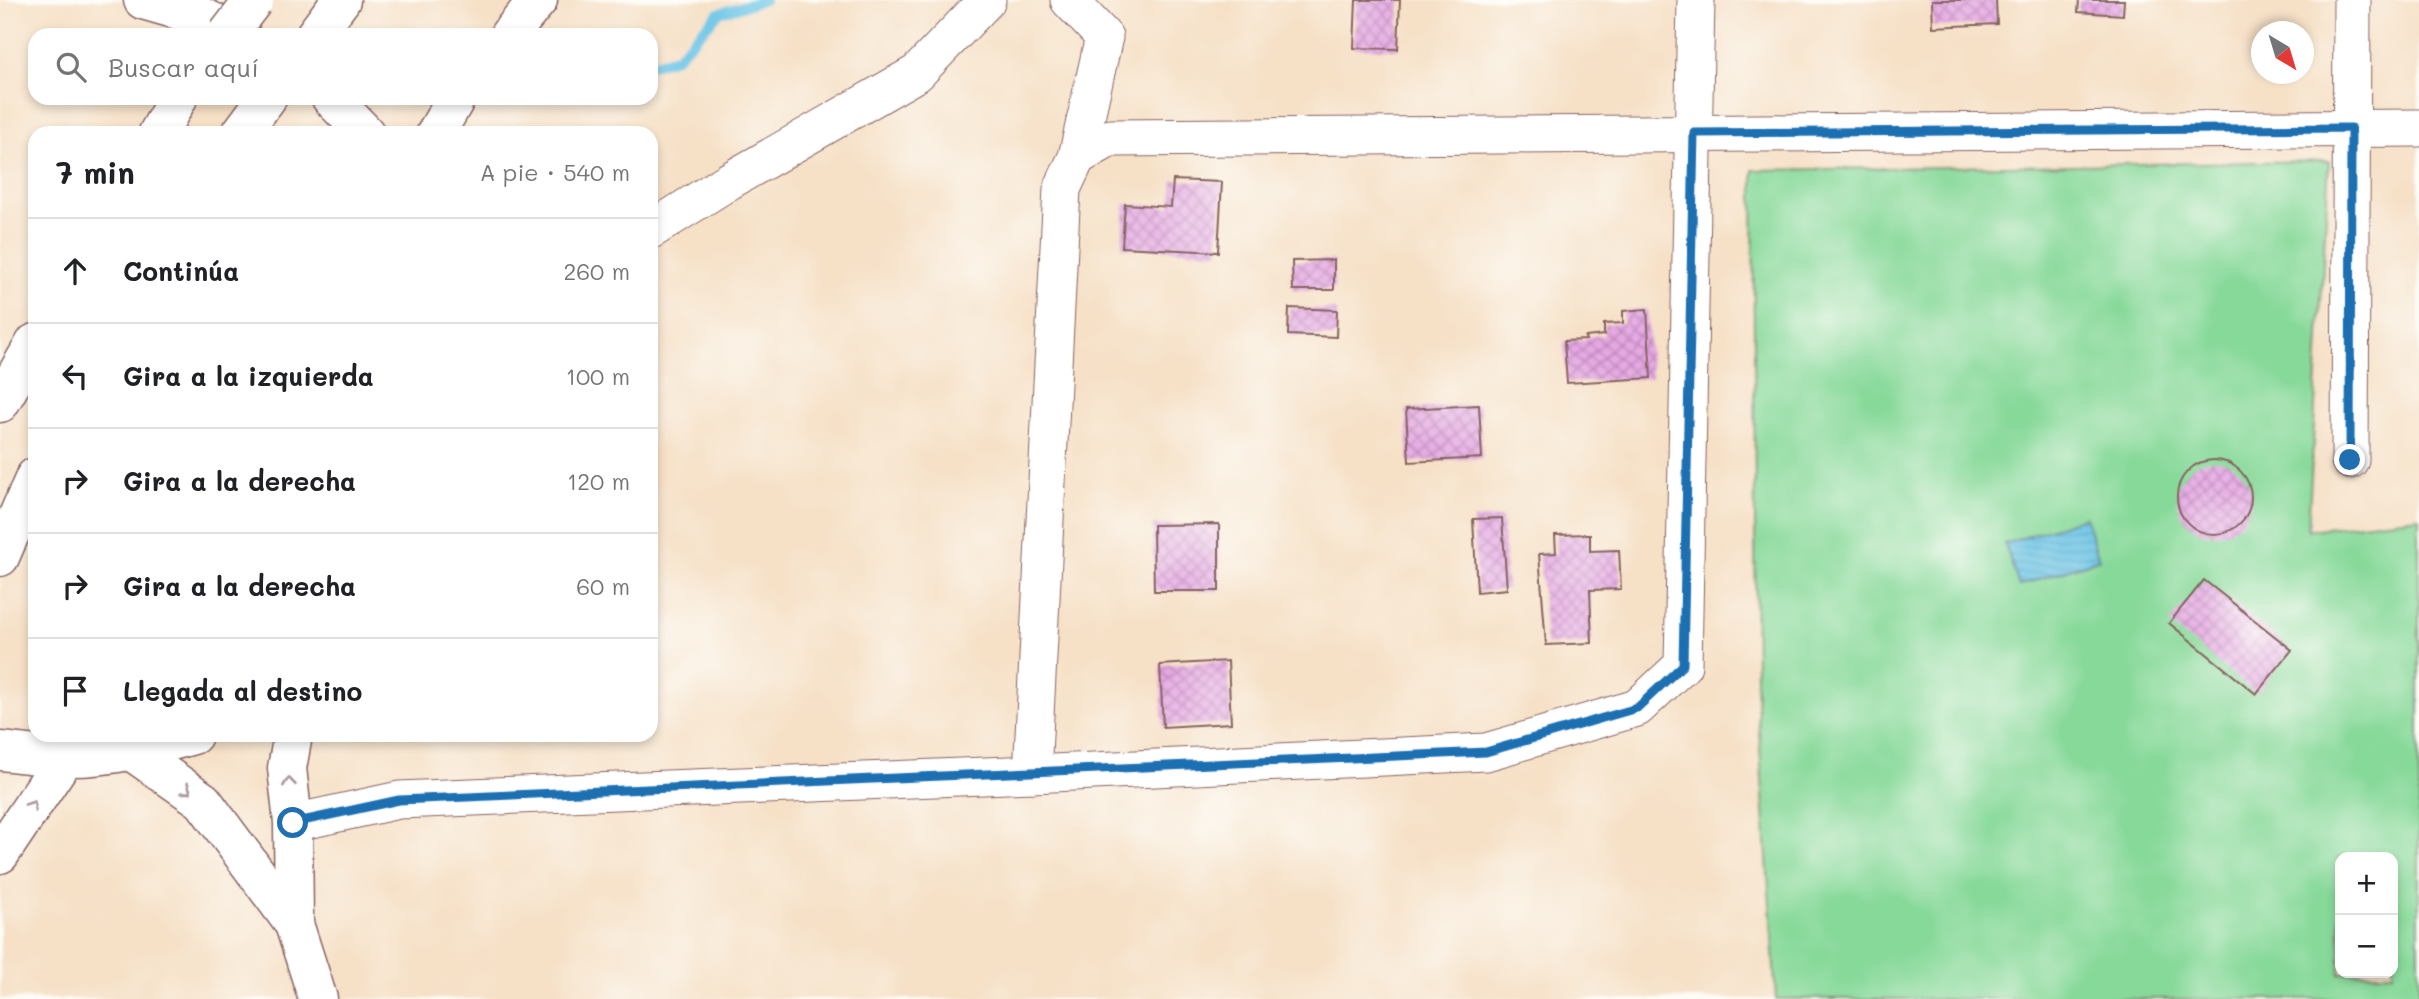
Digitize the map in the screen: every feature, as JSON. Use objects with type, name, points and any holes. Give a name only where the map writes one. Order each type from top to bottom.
[{"type":"highway","points":[[143,0],[202,17],[226,28]]},
{"type":"highway","points":[[232,28],[254,0]]},
{"type":"highway","points":[[320,28],[341,0]]},
{"type":"highway","points":[[515,28],[538,0]]},
{"type":"highway","points":[[162,126],[174,105]]},
{"type":"highway","points":[[246,126],[262,105]]},
{"type":"highway","points":[[338,105],[358,126]]},
{"type":"highway","points":[[440,126],[452,105]]},
{"type":"highway","points":[[0,404],[28,356]]},
{"type":"highway","points":[[0,557],[28,493]]},
{"type":"highway","points":[[0,751],[65,757],[131,751],[166,742]]},
{"type":"highway","points":[[292,742],[287,768],[293,823],[294,924],[318,999]]},
{"type":"highway","points":[[131,751],[203,801],[294,924]]},
{"type":"highway","points":[[0,854],[65,757]]},
{"type":"street","points":[[658,226],[729,181],[917,73],[987,0]]},
{"type":"street","points":[[1032,774],[1062,189],[1077,157],[1104,37],[1069,0]]},
{"type":"street","points":[[293,823],[399,800],[1486,752],[1637,708],[1683,665],[1696,0]]},
{"type":"street","points":[[2350,460],[2352,0]]},
{"type":"street","points":[[1077,157],[1110,138],[2419,128]]},
{"type":"green space","points":[[2329,161],[2308,530],[2419,517],[2419,999],[1776,999],[1756,684],[1753,170]]},
{"type":"water","points":[[2085,517],[2099,559],[2019,586],[2005,544]]},
{"type":"building","points":[[1356,0],[1400,0],[1398,49],[1354,48]]},
{"type":"building","points":[[1932,0],[1996,0],[1997,24],[1933,27]]},
{"type":"building","points":[[2079,0],[2124,0],[2123,15],[2078,12]]},
{"type":"building","points":[[1173,180],[1222,182],[1218,252],[1122,247],[1125,204],[1171,207]]},
{"type":"building","points":[[1334,260],[1334,290],[1293,290],[1292,261]]},
{"type":"building","points":[[1289,308],[1337,310],[1336,337],[1288,335]]},
{"type":"building","points":[[1647,309],[1651,378],[1567,383],[1564,341],[1586,340],[1585,337],[1604,335],[1604,324],[1623,323],[1623,311]]},
{"type":"building","points":[[1479,405],[1482,458],[1409,462],[1406,409]]},
{"type":"building","points":[[2207,460],[2221,460],[2235,466],[2245,476],[2251,497],[2245,518],[2235,528],[2221,534],[2207,534],[2193,528],[2183,518],[2177,504],[2177,490],[2183,476],[2193,466]]},
{"type":"building","points":[[1502,518],[1507,589],[1477,592],[1473,519]]},
{"type":"building","points":[[1219,524],[1219,591],[1154,591],[1153,525]]},
{"type":"building","points":[[1590,534],[1590,551],[1619,550],[1621,589],[1590,590],[1592,643],[1546,645],[1539,554],[1556,553],[1555,535]]},
{"type":"building","points":[[2204,580],[2292,650],[2256,694],[2169,623]]},
{"type":"building","points":[[1228,661],[1231,723],[1163,727],[1160,665]]},
{"type":"waterway","points":[[658,63],[676,58],[719,13],[764,0]]},
{"type":"route","points":[[293,823],[399,800],[1486,752],[1637,708],[1683,665],[1694,133],[2351,128],[2350,460]]}]
